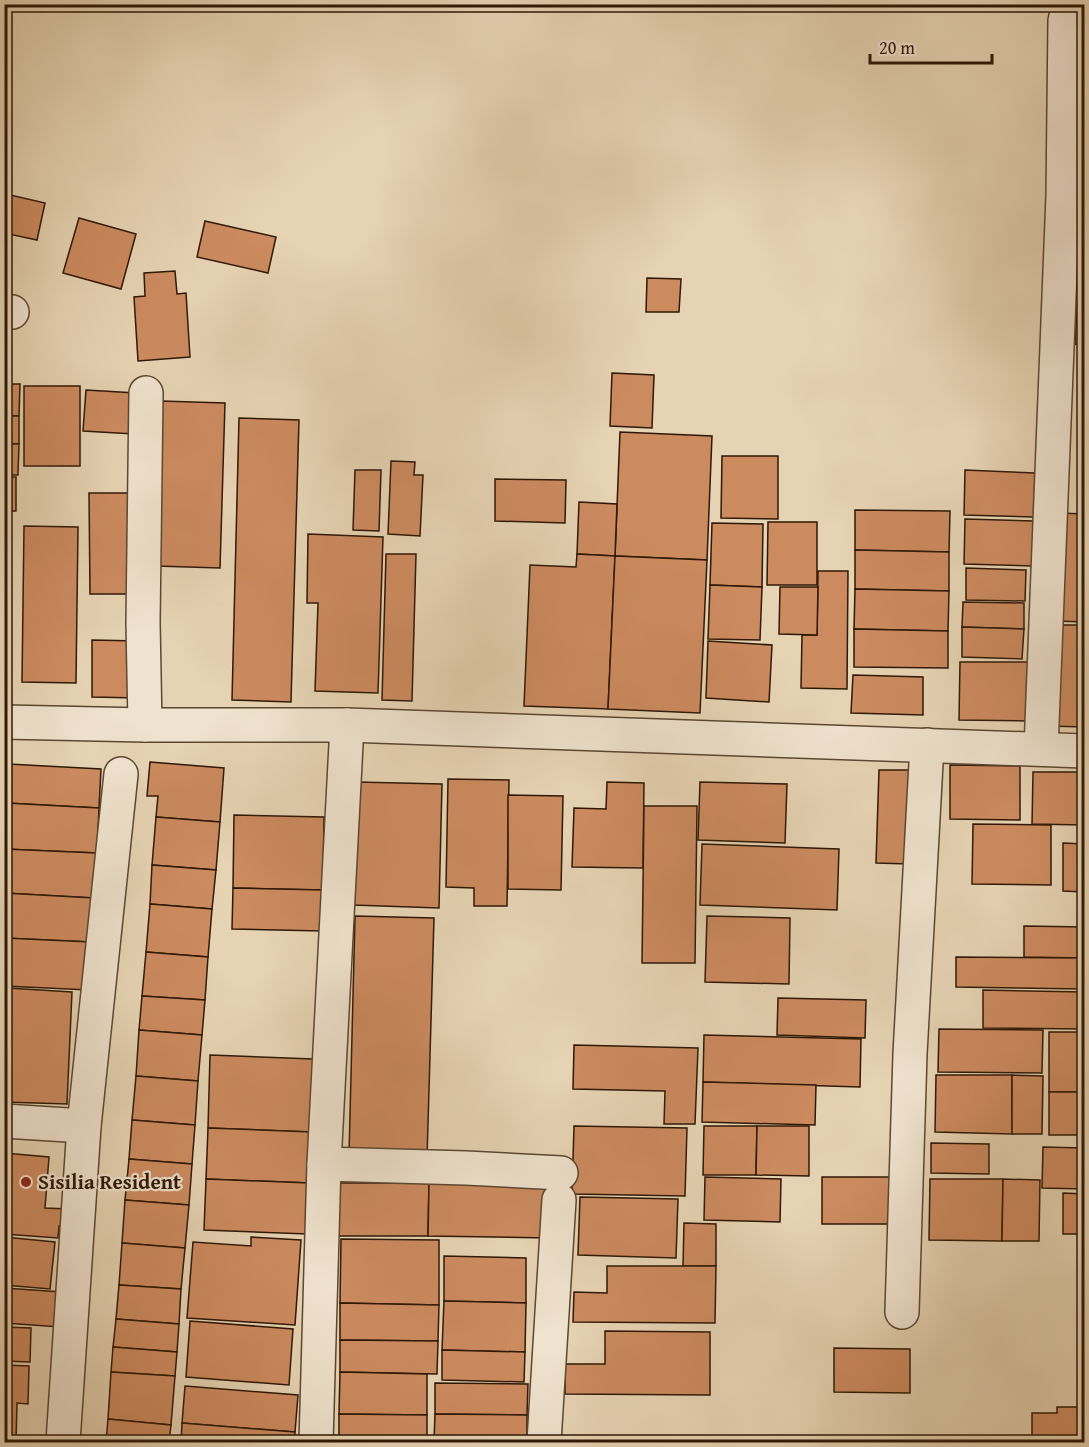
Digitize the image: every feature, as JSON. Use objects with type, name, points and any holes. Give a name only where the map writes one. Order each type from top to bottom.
[{"type":"street","points":[[1041,749],[1064,196],[1065,21],[1069,4]]},
{"type":"street","points":[[145,725],[143,623],[146,393]]},
{"type":"street","points":[[4,722],[347,725],[1084,751]]},
{"type":"street","points":[[316,1443],[324,1164],[347,725]]},
{"type":"street","points":[[902,1312],[910,1054],[927,745]]},
{"type":"street","points":[[63,1443],[84,1126],[122,774]]},
{"type":"street","points":[[4,1121],[84,1126]]},
{"type":"street","points":[[324,1164],[466,1168],[560,1187],[544,1443]]},
{"type":"building","points":[[6,194],[45,203],[37,240],[4,233]]},
{"type":"building","points":[[79,218],[136,234],[121,289],[63,273]]},
{"type":"building","points":[[205,221],[276,237],[268,273],[197,257]]},
{"type":"building","points":[[175,271],[177,294],[186,293],[190,357],[138,361],[134,297],[145,296],[144,273]]},
{"type":"building","points":[[647,278],[681,279],[679,312],[646,312]]},
{"type":"building","points":[[1079,279],[1084,280],[1084,345],[1075,344]]},
{"type":"building","points":[[612,373],[654,375],[652,428],[610,426]]},
{"type":"building","points":[[4,384],[20,384],[19,416],[4,416]]},
{"type":"building","points":[[24,386],[80,386],[80,466],[24,466]]},
{"type":"building","points":[[86,390],[136,393],[134,434],[83,431]]},
{"type":"building","points":[[161,401],[225,403],[220,568],[156,566]]},
{"type":"building","points":[[4,416],[19,416],[19,444],[4,444]]},
{"type":"building","points":[[239,418],[299,420],[291,702],[232,700]]},
{"type":"building","points":[[620,432],[712,436],[707,560],[615,556]]},
{"type":"building","points":[[4,444],[19,444],[18,475],[4,475]]},
{"type":"building","points":[[722,456],[778,456],[778,519],[721,518]]},
{"type":"building","points":[[391,461],[415,462],[414,475],[423,475],[420,536],[388,534]]},
{"type":"building","points":[[355,470],[381,470],[379,531],[353,530]]},
{"type":"building","points":[[965,470],[1035,473],[1034,517],[964,515]]},
{"type":"building","points":[[4,477],[16,477],[16,511],[4,511]]},
{"type":"building","points":[[495,479],[566,480],[565,523],[495,521]]},
{"type":"building","points":[[89,493],[136,493],[137,594],[90,594]]},
{"type":"building","points":[[579,502],[617,504],[615,556],[577,554]]},
{"type":"building","points":[[855,510],[950,511],[949,552],[855,550]]},
{"type":"building","points":[[1059,513],[1084,514],[1084,622],[1057,621]]},
{"type":"building","points":[[965,519],[1034,521],[1032,566],[964,564]]},
{"type":"building","points":[[768,522],[817,522],[817,585],[767,585]]},
{"type":"building","points":[[712,523],[763,524],[762,587],[710,585]]},
{"type":"building","points":[[24,526],[78,527],[76,683],[22,682]]},
{"type":"building","points":[[308,534],[383,537],[378,693],[315,691],[318,603],[307,603]]},
{"type":"building","points":[[855,550],[949,552],[949,591],[855,589]]},
{"type":"building","points":[[386,554],[416,554],[412,701],[382,700]]},
{"type":"building","points":[[577,554],[615,556],[608,709],[524,706],[530,565],[576,567]]},
{"type":"building","points":[[615,556],[707,560],[700,713],[608,709]]},
{"type":"building","points":[[966,568],[1026,570],[1025,601],[966,600]]},
{"type":"building","points":[[818,571],[848,571],[847,689],[801,688],[802,635],[817,635]]},
{"type":"building","points":[[710,585],[762,587],[760,640],[708,639]]},
{"type":"building","points":[[780,587],[818,587],[817,635],[779,634]]},
{"type":"building","points":[[855,589],[949,591],[948,631],[854,629]]},
{"type":"building","points":[[963,602],[1024,603],[1024,629],[962,627]]},
{"type":"building","points":[[1051,625],[1084,625],[1084,727],[1049,726]]},
{"type":"building","points":[[962,627],[1024,629],[1022,659],[962,657]]},
{"type":"building","points":[[854,629],[948,631],[948,668],[854,667]]},
{"type":"building","points":[[92,640],[138,641],[138,698],[92,697]]},
{"type":"building","points":[[708,641],[772,645],[769,702],[706,698]]},
{"type":"building","points":[[960,662],[1028,662],[1028,721],[959,720]]},
{"type":"building","points":[[853,675],[923,677],[923,715],[851,713]]},
{"type":"building","points":[[150,762],[224,768],[220,822],[156,817],[158,796],[147,796]]},
{"type":"building","points":[[8,764],[101,769],[99,808],[6,803]]},
{"type":"building","points":[[950,765],[1020,766],[1020,820],[950,819]]},
{"type":"building","points":[[879,770],[913,770],[909,864],[876,863]]},
{"type":"building","points":[[1033,772],[1084,772],[1084,825],[1032,824]]},
{"type":"building","points":[[448,779],[509,780],[507,906],[474,906],[474,888],[446,887]]},
{"type":"building","points":[[357,782],[442,784],[439,908],[353,905]]},
{"type":"building","points":[[607,782],[644,783],[643,868],[572,867],[574,808],[606,809]]},
{"type":"building","points":[[700,782],[787,784],[785,843],[698,840]]},
{"type":"building","points":[[508,795],[563,796],[561,890],[508,889]]},
{"type":"building","points":[[6,803],[99,808],[97,853],[4,849]]},
{"type":"building","points":[[644,806],[697,806],[695,963],[642,963]]},
{"type":"building","points":[[234,815],[324,817],[323,890],[233,888]]},
{"type":"building","points":[[156,817],[220,822],[216,870],[152,865]]},
{"type":"building","points":[[973,824],[1051,825],[1051,885],[972,884]]},
{"type":"building","points":[[1063,843],[1084,844],[1084,892],[1063,891]]},
{"type":"building","points":[[702,844],[839,849],[837,910],[700,905]]},
{"type":"building","points":[[4,849],[97,853],[94,898],[4,893]]},
{"type":"building","points":[[152,865],[216,870],[212,909],[150,904]]},
{"type":"building","points":[[233,888],[323,890],[322,931],[232,929]]},
{"type":"building","points":[[4,893],[94,898],[91,942],[4,938]]},
{"type":"building","points":[[150,904],[212,909],[208,957],[146,952]]},
{"type":"building","points":[[355,916],[434,918],[427,1158],[349,1155]]},
{"type":"building","points":[[707,916],[790,918],[789,984],[705,982]]},
{"type":"building","points":[[1024,926],[1084,927],[1084,958],[1024,957]]},
{"type":"building","points":[[4,938],[91,942],[89,990],[4,986]]},
{"type":"building","points":[[146,952],[208,957],[205,1000],[142,996]]},
{"type":"building","points":[[956,957],[1084,958],[1084,989],[956,987]]},
{"type":"building","points":[[4,988],[8,988],[4,1067]]},
{"type":"building","points":[[8,988],[72,992],[67,1104],[4,1102]]},
{"type":"building","points":[[983,990],[1084,992],[1084,1029],[983,1028]]},
{"type":"building","points":[[142,996],[205,1000],[202,1035],[139,1030]]},
{"type":"building","points":[[778,998],[866,1000],[865,1038],[777,1035]]},
{"type":"building","points":[[939,1029],[1043,1030],[1042,1073],[938,1072]]},
{"type":"building","points":[[139,1030],[202,1035],[198,1081],[136,1076]]},
{"type":"building","points":[[1049,1032],[1084,1032],[1084,1092],[1049,1092]]},
{"type":"building","points":[[704,1035],[861,1039],[860,1087],[703,1082]]},
{"type":"building","points":[[574,1045],[698,1048],[695,1124],[664,1124],[665,1091],[573,1089]]},
{"type":"building","points":[[210,1055],[313,1059],[311,1132],[208,1128]]},
{"type":"building","points":[[936,1075],[1012,1075],[1012,1134],[935,1132]]},
{"type":"building","points":[[1012,1075],[1043,1076],[1042,1134],[1012,1134]]},
{"type":"building","points":[[136,1076],[198,1081],[195,1125],[132,1120]]},
{"type":"building","points":[[703,1082],[816,1085],[815,1125],[702,1122]]},
{"type":"building","points":[[1049,1092],[1084,1092],[1084,1135],[1049,1135]]},
{"type":"building","points":[[132,1120],[195,1125],[192,1164],[129,1159]]},
{"type":"building","points":[[574,1126],[687,1128],[685,1196],[572,1194]]},
{"type":"building","points":[[704,1126],[757,1126],[756,1175],[703,1175]]},
{"type":"building","points":[[757,1126],[809,1126],[809,1176],[756,1175]]},
{"type":"building","points":[[208,1128],[311,1132],[309,1183],[206,1179]]},
{"type":"building","points":[[931,1143],[989,1144],[989,1174],[931,1173]]},
{"type":"building","points":[[1043,1147],[1084,1148],[1084,1189],[1042,1188]]},
{"type":"building","name":"Sisilia Resident","points":[[4,1153],[49,1157],[45,1208],[68,1209],[67,1226],[59,1226],[58,1238],[4,1234]]},
{"type":"building","points":[[129,1159],[192,1164],[189,1205],[125,1200]]},
{"type":"building","points":[[705,1177],[781,1179],[780,1222],[704,1220]]},
{"type":"building","points":[[822,1177],[894,1177],[893,1224],[822,1224]]},
{"type":"building","points":[[206,1179],[309,1183],[307,1234],[204,1230]]},
{"type":"building","points":[[930,1179],[1003,1179],[1002,1241],[929,1240]]},
{"type":"building","points":[[1003,1179],[1040,1180],[1039,1241],[1002,1241]]},
{"type":"building","points":[[339,1183],[429,1183],[428,1236],[338,1236]]},
{"type":"building","points":[[429,1183],[549,1185],[549,1238],[428,1236]]},
{"type":"building","points":[[1063,1193],[1084,1194],[1084,1234],[1063,1234]]},
{"type":"building","points":[[580,1197],[678,1199],[676,1258],[578,1255]]},
{"type":"building","points":[[125,1200],[189,1205],[185,1248],[122,1243]]},
{"type":"building","points":[[684,1223],[716,1224],[716,1266],[683,1266]]},
{"type":"building","name":"Sisilia Resident","points":[[4,1237],[55,1242],[50,1289],[4,1285]]},
{"type":"building","points":[[251,1237],[301,1240],[295,1325],[187,1318],[193,1242],[251,1246]]},
{"type":"building","points":[[341,1239],[439,1240],[439,1305],[340,1303]]},
{"type":"building","points":[[122,1243],[185,1248],[181,1289],[119,1285]]},
{"type":"building","points":[[444,1256],[526,1258],[526,1303],[444,1301]]},
{"type":"building","points":[[607,1266],[716,1266],[715,1323],[573,1322],[574,1292],[607,1293]]},
{"type":"building","points":[[119,1285],[181,1289],[179,1324],[116,1319]]},
{"type":"building","points":[[4,1288],[62,1292],[60,1327],[4,1323]]},
{"type":"building","points":[[444,1301],[526,1303],[525,1352],[442,1350]]},
{"type":"building","points":[[340,1303],[439,1305],[438,1341],[340,1340]]},
{"type":"building","points":[[116,1319],[179,1324],[177,1352],[113,1347]]},
{"type":"building","points":[[190,1321],[293,1329],[289,1385],[186,1377]]},
{"type":"building","points":[[4,1327],[31,1328],[30,1362],[4,1361]]},
{"type":"building","points":[[605,1331],[710,1332],[710,1395],[565,1394],[565,1364],[605,1364]]},
{"type":"building","points":[[340,1340],[438,1341],[437,1374],[340,1372]]},
{"type":"building","points":[[113,1347],[177,1352],[175,1376],[111,1372]]},
{"type":"building","points":[[834,1348],[910,1349],[910,1393],[834,1392]]},
{"type":"building","points":[[442,1350],[525,1352],[524,1382],[442,1380]]},
{"type":"building","points":[[4,1365],[29,1366],[28,1404],[17,1403],[16,1442],[4,1441]]},
{"type":"building","points":[[111,1372],[175,1376],[171,1425],[108,1419]]},
{"type":"building","points":[[340,1372],[427,1374],[427,1415],[339,1414]]},
{"type":"building","points":[[435,1383],[528,1384],[527,1415],[435,1414]]},
{"type":"building","points":[[185,1386],[298,1395],[295,1432],[182,1423]]},
{"type":"building","points":[[1057,1407],[1084,1407],[1084,1442],[1032,1442],[1032,1413],[1057,1413]]},
{"type":"building","points":[[339,1414],[427,1415],[427,1442],[339,1442]]},
{"type":"building","points":[[435,1414],[527,1415],[527,1442],[434,1442]]},
{"type":"building","points":[[108,1419],[171,1425],[169,1442],[106,1442]]},
{"type":"building","points":[[182,1423],[295,1432],[294,1442],[181,1442]]},
{"type":"place","name":"Sisilia Resident","points":[[26,1182]]}]
